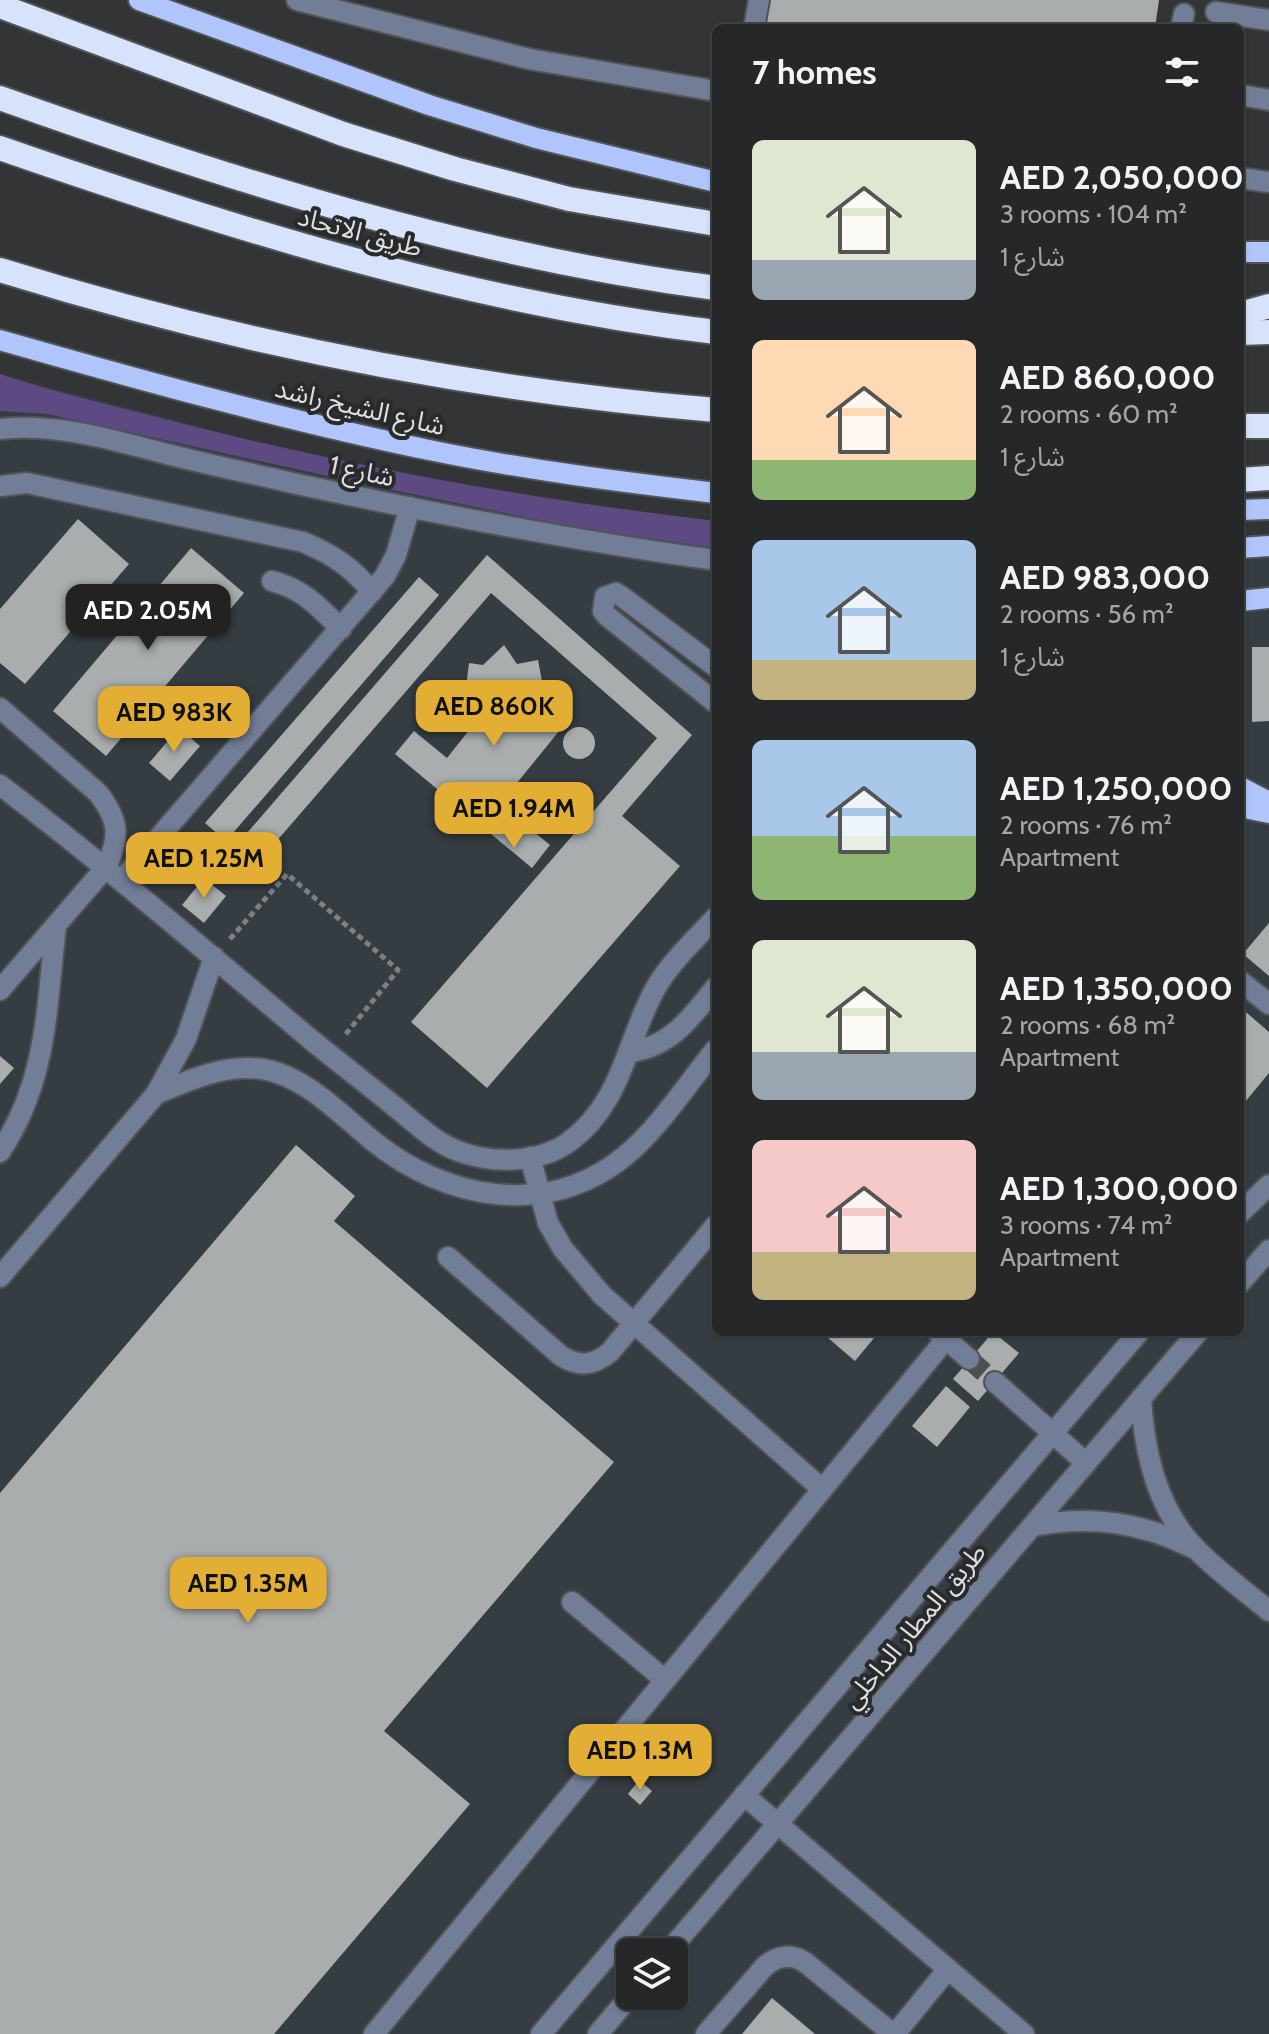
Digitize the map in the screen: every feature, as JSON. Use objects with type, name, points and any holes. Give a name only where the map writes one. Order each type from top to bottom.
[{"type":"highway","points":[[0,6],[343,134],[455,169],[569,199],[712,223]]},
{"type":"highway","points":[[0,98],[171,157],[324,205],[479,245],[637,278],[712,287]]},
{"type":"highway","name":"طريق الاتحاد","points":[[0,148],[225,224],[357,262],[461,287],[630,321],[712,331]]},
{"type":"highway","points":[[0,270],[163,318],[413,370],[542,390],[712,410]]},
{"type":"highway","points":[[1244,313],[1269,306]]},
{"type":"highway","points":[[1244,333],[1269,332]]},
{"type":"highway","points":[[1244,426],[1269,426]]},
{"type":"highway","points":[[1244,480],[1269,478]]},
{"type":"main road","points":[[139,0],[429,105],[536,138],[712,181]]},
{"type":"main road","points":[[1244,252],[1269,252]]},
{"type":"main road","name":"شارع الشيخ راشد","points":[[0,340],[269,414],[436,452],[593,479],[712,493]]},
{"type":"main road","points":[[1244,510],[1269,509]]},
{"type":"main road","points":[[1244,548],[1269,546]]},
{"type":"main road","points":[[1244,601],[1269,598]]},
{"type":"main road","points":[[1244,789],[1269,802]]},
{"type":"main road","points":[[1244,808],[1269,813]]},
{"type":"street","points":[[297,0],[529,59],[712,90]]},
{"type":"street","points":[[755,24],[759,0]]},
{"type":"street","points":[[1216,13],[1269,20]]},
{"type":"street","points":[[1244,96],[1269,100]]},
{"type":"street","points":[[1244,179],[1269,182]]},
{"type":"street","name":"شارع 1","points":[[0,429],[25,427],[77,432],[410,507],[712,559]]},
{"type":"street","points":[[0,486],[27,483],[303,542],[344,563],[372,592]]},
{"type":"street","points":[[0,990],[10,965],[114,873],[341,629],[372,592],[396,555],[410,507]]},
{"type":"street","points":[[272,581],[311,598],[341,629]]},
{"type":"street","points":[[712,664],[621,596],[616,593],[605,597],[603,611],[607,616],[712,700]]},
{"type":"street","points":[[0,708],[98,793],[111,809],[117,828],[114,873]]},
{"type":"street","points":[[0,785],[114,873],[435,1139],[481,1158],[506,1160],[548,1152],[567,1143],[584,1128],[601,1107],[631,1052],[654,991],[712,922]]},
{"type":"street","points":[[0,1152],[14,1132],[30,1097],[40,1060],[56,925]]},
{"type":"street","points":[[0,1277],[156,1094],[186,1039],[214,957]]},
{"type":"street","points":[[1244,984],[1269,1004]]},
{"type":"street","points":[[631,1052],[644,1050],[671,1038],[712,992]]},
{"type":"street","points":[[156,1094],[216,1072],[239,1068],[272,1071],[303,1085],[381,1147],[435,1180],[489,1194],[515,1197],[539,1195],[578,1184],[625,1156],[712,1054]]},
{"type":"street","points":[[530,1157],[548,1223],[563,1249],[602,1295],[822,1489]]},
{"type":"street","points":[[1244,1209],[1269,1185]]},
{"type":"street","points":[[448,1257],[561,1356],[572,1363],[586,1365],[599,1361],[712,1230]]},
{"type":"street","points":[[1244,1278],[1269,1250]]},
{"type":"street","points":[[374,2034],[822,1489],[941,1336]]},
{"type":"street","points":[[943,1336],[969,1359]]},
{"type":"street","points":[[541,2034],[1136,1336]]},
{"type":"street","name":"طريق المطار الداخلي","points":[[680,1938],[1195,1336]]},
{"type":"street","points":[[995,1382],[1086,1463]]},
{"type":"street","points":[[1141,1398],[1142,1425],[1155,1479],[1179,1528],[1196,1550]]},
{"type":"street","points":[[1033,1526],[1061,1521],[1117,1522],[1171,1537],[1196,1550],[1269,1611]]},
{"type":"street","points":[[572,1602],[665,1680]]},
{"type":"street","points":[[744,1795],[1024,2034]]},
{"type":"street","points":[[706,2034],[765,1966],[773,1959],[784,1956],[800,1959],[894,2034],[948,1969]]},
{"type":"street","points":[[598,2034],[618,2010]]},
{"type":"path","points":[[214,957],[287,874],[398,970],[329,1054]]},
{"type":"shaded area","points":[[0,374],[253,441],[369,466],[484,489],[712,521],[712,1336],[1244,1336],[1244,560],[1269,557],[1269,2034],[0,2034]]},
{"type":"shaded area","points":[[0,374],[82,398],[301,452],[508,491],[712,520],[712,547],[583,529],[47,414],[0,411]]},
{"type":"building","points":[[770,0],[1159,0],[1156,24],[766,24]]},
{"type":"building","points":[[78,519],[129,564],[25,684],[0,663],[0,609]]},
{"type":"building","points":[[191,548],[244,593],[106,756],[53,711]]},
{"type":"building","points":[[487,555],[692,735],[622,816],[680,866],[487,1088],[411,1022],[657,738],[491,593],[243,880],[222,862]]},
{"type":"building","points":[[419,577],[439,595],[226,841],[205,823]]},
{"type":"building","points":[[504,645],[517,664],[538,660],[542,681],[556,695],[541,711],[542,722],[553,708],[568,720],[500,804],[550,845],[532,868],[395,754],[414,731],[447,758],[470,729],[473,714],[452,700],[466,687],[469,663],[483,665]]},
{"type":"building","points":[[1252,647],[1269,647],[1269,721],[1252,722]]},
{"type":"building","points":[[579,727],[590,732],[595,743],[590,754],[579,759],[568,754],[563,743],[568,732]]},
{"type":"building","points":[[179,728],[200,746],[170,781],[149,763]]},
{"type":"building","points":[[204,878],[226,896],[204,923],[182,905]]},
{"type":"building","points":[[1269,923],[1269,976],[1244,953]]},
{"type":"building","points":[[1244,1010],[1269,1032],[1269,1073],[1244,1103]]},
{"type":"building","points":[[0,1056],[14,1068],[0,1084]]},
{"type":"building","points":[[296,1145],[355,1196],[334,1221],[614,1462],[384,1731],[470,1804],[274,2034],[0,2034],[0,1493]]},
{"type":"building","points":[[826,1336],[876,1336],[855,1361]]},
{"type":"building","points":[[990,1336],[998,1336],[1019,1353],[978,1401],[953,1379]]},
{"type":"building","points":[[946,1386],[970,1407],[937,1447],[912,1426]]},
{"type":"building","points":[[639,1780],[652,1791],[640,1805],[628,1794]]},
{"type":"building","points":[[772,1998],[815,2034],[742,2034]]},
{"type":"tunnel","points":[[969,1359],[995,1382]]}]
